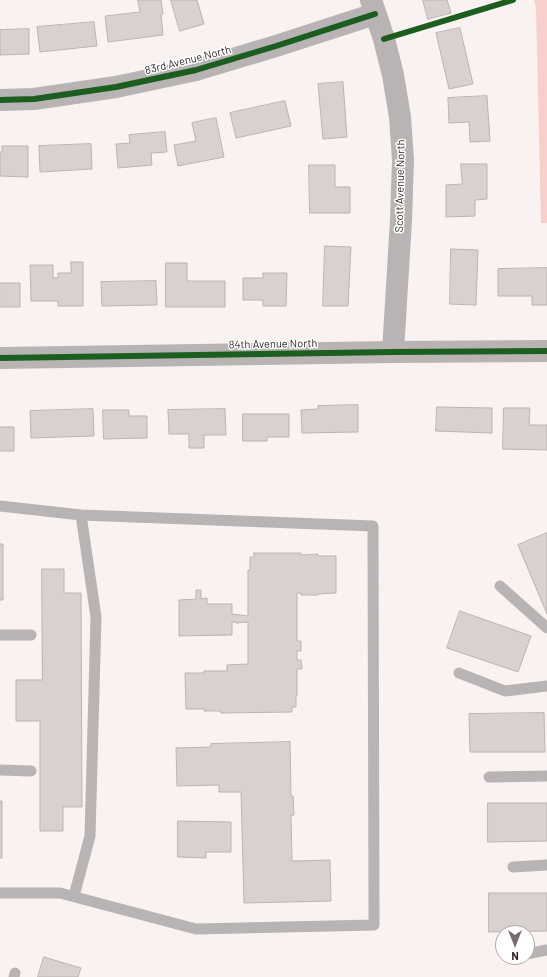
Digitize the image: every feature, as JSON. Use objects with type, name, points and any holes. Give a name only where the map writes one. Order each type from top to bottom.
[{"type":"street","name":"83rd Avenue North","points":[[0,100],[34,99],[116,87],[196,70],[276,46],[373,7]]},
{"type":"street","name":"Scott Avenue North","points":[[373,7],[384,39],[393,75],[400,117],[403,160],[393,352]]},
{"type":"street","name":"84th Avenue North","points":[[0,358],[547,351]]},
{"type":"lane","points":[[0,506],[81,515],[373,526],[374,925],[196,929],[60,893],[0,893]]},
{"type":"lane","points":[[74,896],[90,836],[96,617],[81,515]]},
{"type":"lane","points":[[500,586],[547,628]]},
{"type":"lane","points":[[0,635],[31,635]]},
{"type":"lane","points":[[459,673],[506,691],[547,686]]},
{"type":"lane","points":[[0,770],[31,771]]},
{"type":"lane","points":[[489,777],[547,776]]},
{"type":"lane","points":[[513,867],[547,865]]},
{"type":"lane","points":[[535,952],[547,950]]},
{"type":"shaded area","points":[[534,0],[547,0],[547,223],[541,223],[536,8]]},
{"type":"building","points":[[138,0],[161,0],[163,35],[108,42],[105,16],[140,12]]},
{"type":"building","points":[[171,0],[197,0],[204,24],[180,31]]},
{"type":"building","points":[[423,0],[447,0],[451,13],[428,19]]},
{"type":"building","points":[[94,22],[97,46],[40,52],[37,27]]},
{"type":"building","points":[[460,28],[473,84],[449,89],[436,33]]},
{"type":"building","points":[[29,29],[29,54],[0,55],[0,30]]},
{"type":"building","points":[[343,82],[347,137],[323,139],[318,84]]},
{"type":"building","points":[[487,96],[490,141],[470,142],[469,122],[449,123],[448,98]]},
{"type":"building","points":[[285,101],[291,126],[236,138],[230,113]]},
{"type":"building","points":[[216,118],[224,157],[178,166],[174,145],[196,141],[192,123]]},
{"type":"building","points":[[165,132],[167,152],[151,153],[152,165],[118,168],[116,144],[130,143],[129,135]]},
{"type":"building","points":[[91,144],[92,169],[40,172],[39,146]]},
{"type":"building","points":[[2,146],[28,146],[28,177],[0,176],[0,152],[2,152]]},
{"type":"building","points":[[461,164],[487,164],[487,199],[475,200],[475,216],[446,217],[446,185],[462,184]]},
{"type":"building","points":[[309,165],[335,165],[335,187],[350,187],[350,213],[310,213]]},
{"type":"building","points":[[325,246],[351,247],[348,306],[323,306]]},
{"type":"building","points":[[451,249],[478,250],[476,305],[450,304]]},
{"type":"building","points":[[71,262],[83,262],[83,306],[58,306],[58,301],[31,301],[30,265],[53,265],[53,278],[58,278],[58,273],[71,273]]},
{"type":"building","points":[[166,263],[187,263],[187,281],[225,281],[225,307],[166,307]]},
{"type":"building","points":[[547,268],[547,305],[532,305],[532,296],[498,296],[498,269]]},
{"type":"building","points":[[263,273],[287,273],[286,306],[263,306],[263,300],[243,300],[243,278],[263,278]]},
{"type":"building","points":[[156,281],[157,305],[102,306],[101,282]]},
{"type":"building","points":[[0,283],[20,283],[20,307],[0,307]]},
{"type":"building","points":[[358,405],[358,432],[302,433],[301,410],[318,409],[318,406]]},
{"type":"building","points":[[437,407],[492,408],[492,433],[436,431]]},
{"type":"building","points":[[504,408],[530,408],[529,425],[547,425],[547,450],[503,449]]},
{"type":"building","points":[[93,409],[94,436],[31,438],[30,411]]},
{"type":"building","points":[[225,409],[226,435],[204,435],[204,448],[189,448],[189,434],[169,434],[168,410]]},
{"type":"building","points":[[103,410],[129,410],[129,416],[147,416],[147,438],[104,439]]},
{"type":"building","points":[[243,414],[289,414],[289,437],[267,437],[267,441],[243,441]]},
{"type":"building","points":[[0,427],[14,427],[14,451],[0,451]]},
{"type":"building","points":[[547,533],[547,614],[518,545]]},
{"type":"building","points":[[0,544],[3,544],[3,600],[0,600]]},
{"type":"building","points":[[254,553],[301,553],[302,555],[318,554],[318,556],[336,556],[336,593],[301,595],[301,593],[297,593],[297,641],[301,641],[301,651],[297,651],[297,660],[301,660],[302,669],[297,669],[296,707],[292,707],[292,712],[221,713],[221,711],[204,711],[204,709],[186,709],[185,673],[227,671],[227,665],[248,664],[248,622],[232,622],[232,635],[179,636],[179,600],[196,599],[196,590],[201,590],[201,599],[207,598],[207,604],[232,604],[232,614],[248,616],[248,570],[250,570],[250,557],[254,557]]},
{"type":"building","points":[[42,569],[64,569],[64,593],[81,593],[82,807],[63,807],[63,831],[40,831],[40,721],[16,721],[16,680],[42,680]]},
{"type":"building","points":[[460,611],[531,636],[518,672],[447,648]]},
{"type":"building","points":[[544,713],[545,752],[470,752],[469,714]]},
{"type":"building","points":[[290,742],[291,796],[293,796],[294,815],[291,815],[292,861],[330,860],[331,901],[244,903],[241,792],[219,792],[219,785],[177,786],[176,748],[211,747],[211,744]]},
{"type":"building","points":[[0,801],[2,801],[2,858],[0,858]]},
{"type":"building","points":[[488,803],[547,803],[547,841],[488,842]]},
{"type":"building","points":[[178,821],[231,822],[231,852],[206,852],[206,858],[178,857]]},
{"type":"building","points":[[489,893],[547,893],[547,931],[535,931],[535,925],[495,925],[495,932],[489,932]]},
{"type":"building","points":[[44,957],[81,968],[78,977],[38,977]]},
{"type":"cycle path","points":[[384,39],[513,0]]},
{"type":"cycle path","points":[[0,100],[34,99],[116,87],[196,70],[375,14]]},
{"type":"cycle path","points":[[0,358],[547,351]]}]
